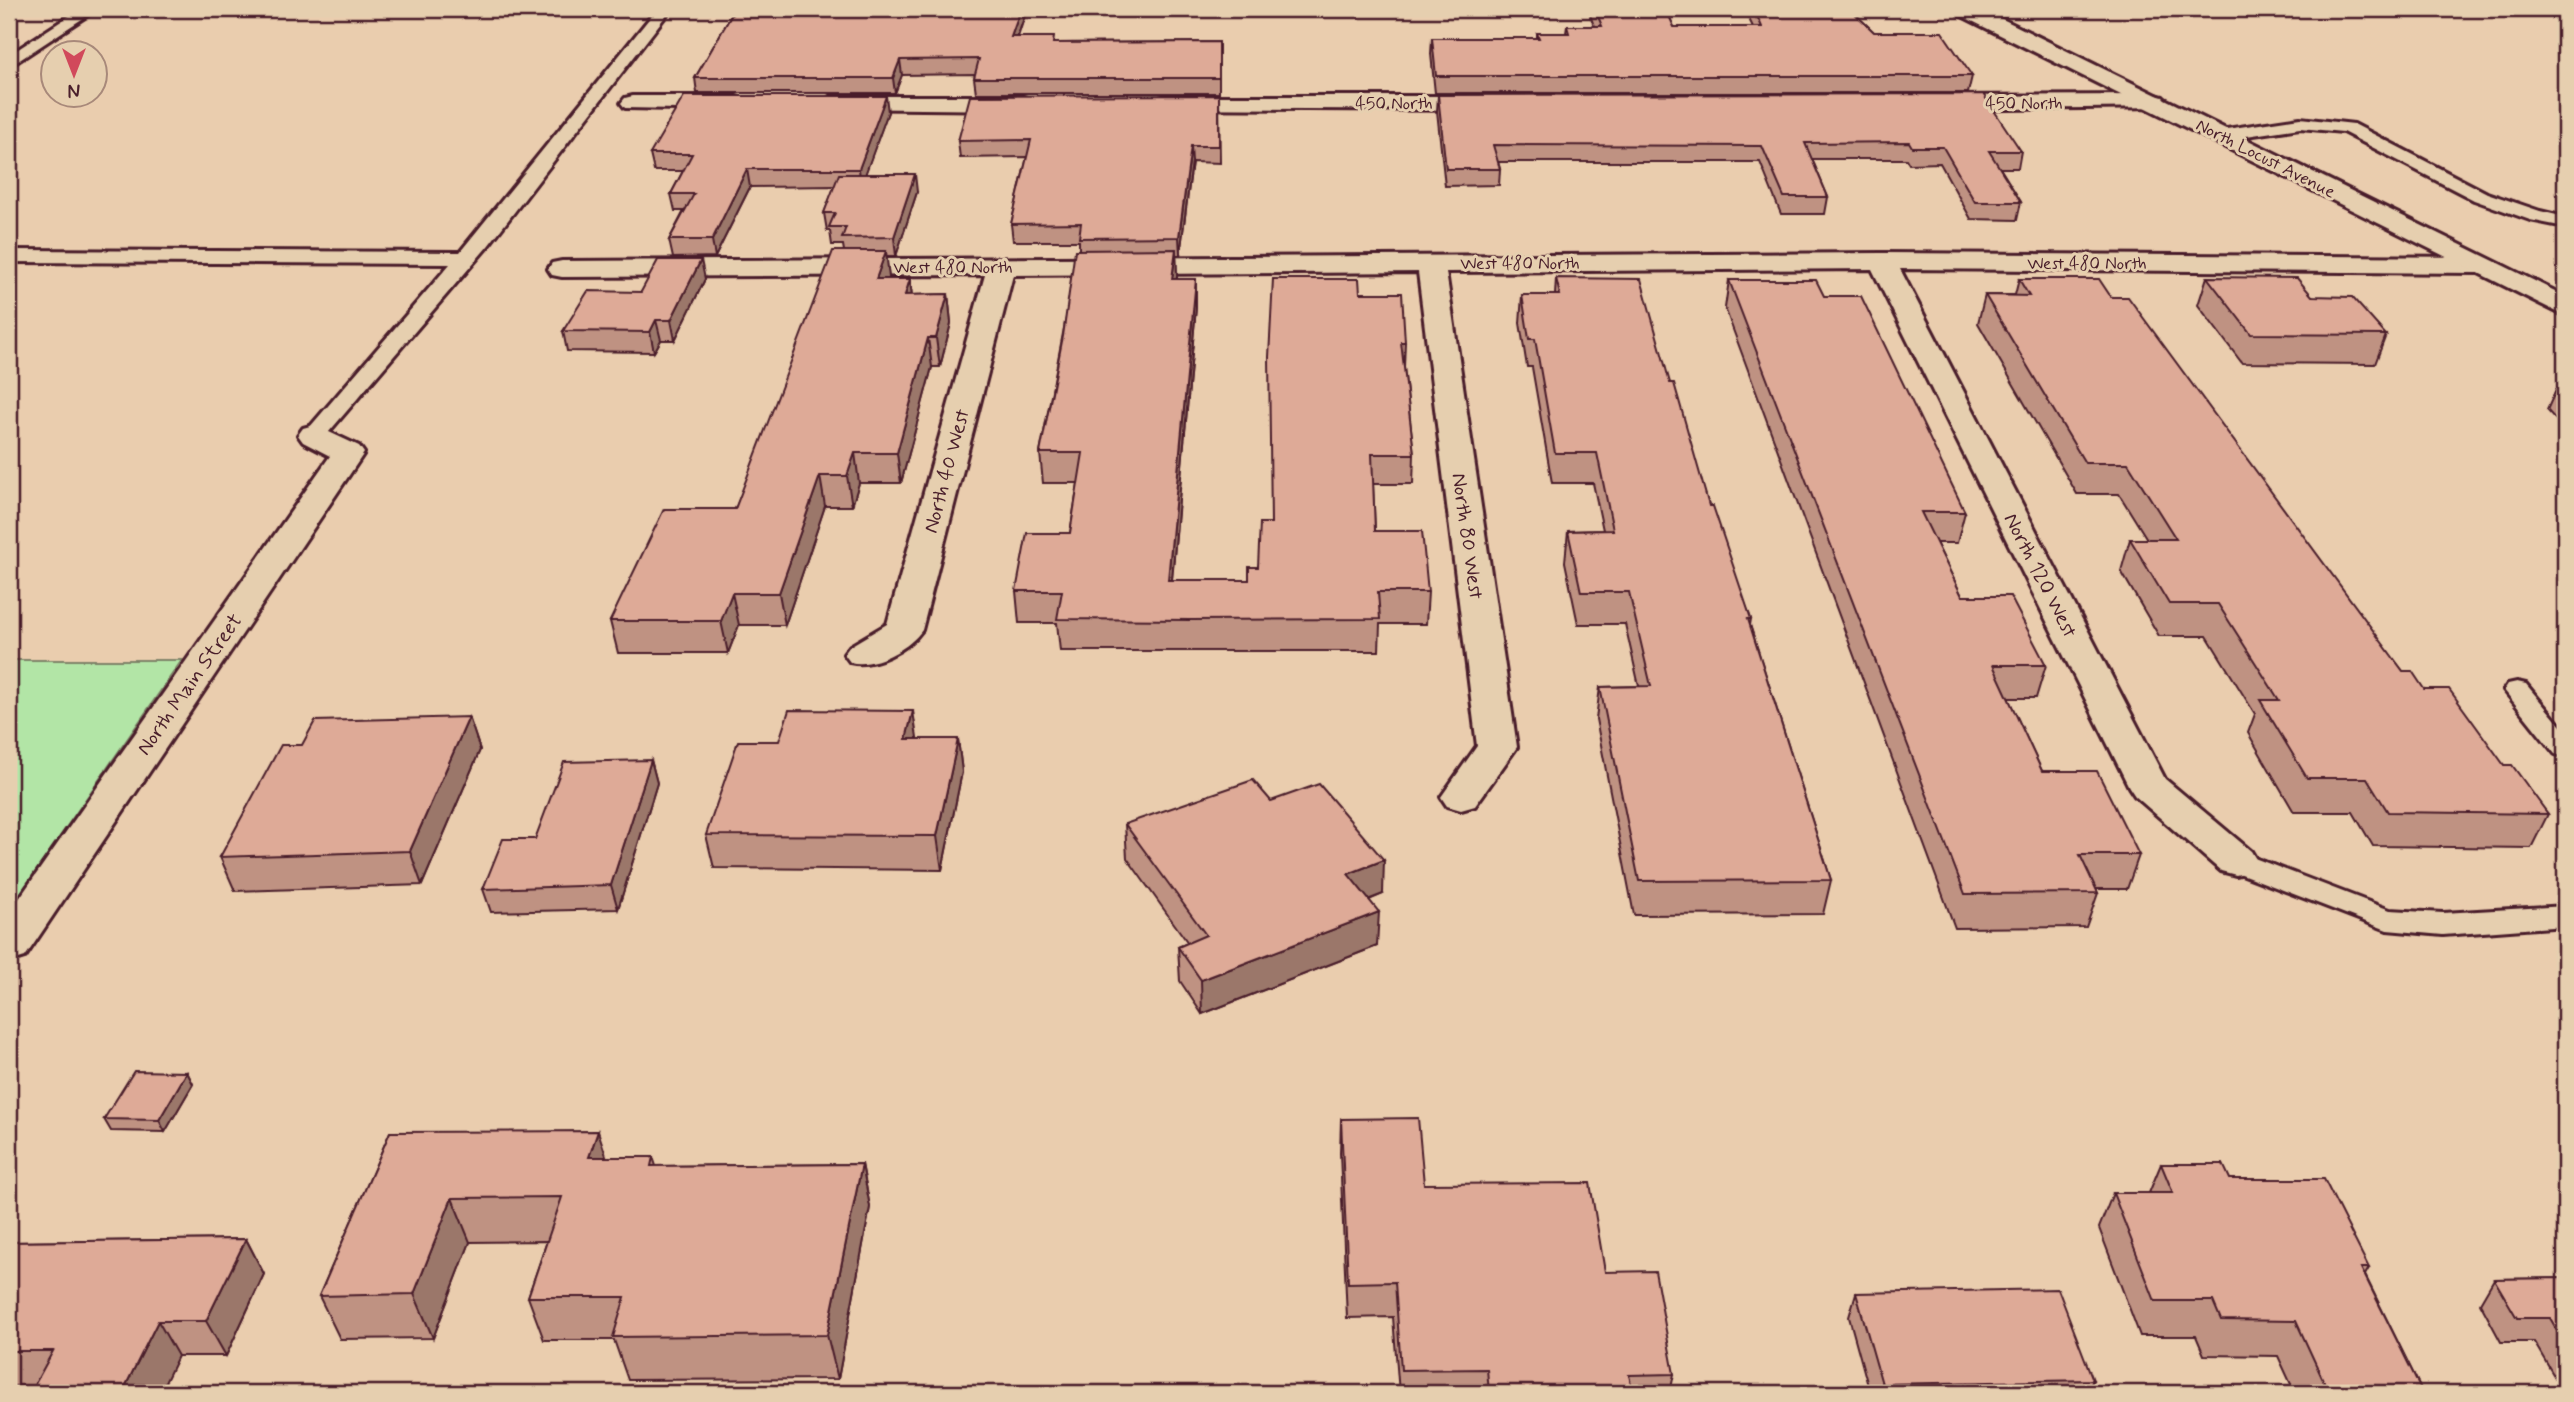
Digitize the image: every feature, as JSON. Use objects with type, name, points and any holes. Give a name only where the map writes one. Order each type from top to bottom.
[{"type":"street","name":"North Locust Avenue","points":[[1966,9],[2565,307]]},
{"type":"street","points":[[633,103],[759,103]]},
{"type":"street","points":[[815,103],[1038,103]]},
{"type":"street","name":"450 North","points":[[1150,103],[1514,103]]},
{"type":"street","name":"450 North","points":[[1920,103],[2155,103]]},
{"type":"street","name":"West 480 North","points":[[562,269],[1882,261],[2478,265]]},
{"type":"street","name":"North 120 West","points":[[1882,261],[2149,787],[2236,861]]},
{"type":"street","name":"North 80 West","points":[[1431,264],[1497,747],[1461,797]]},
{"type":"street","name":"North 40 West","points":[[863,654],[904,630],[1001,267]]},
{"type":"street","name":"North Main Street","points":[[9,946],[348,453],[314,435]]},
{"type":"lane","points":[[9,62],[90,9]]},
{"type":"lane","points":[[314,435],[481,242],[664,9]]},
{"type":"lane","points":[[2220,135],[2294,122],[2348,128],[2485,197],[2536,218],[2565,222]]},
{"type":"lane","points":[[9,256],[465,258]]},
{"type":"lane","points":[[2517,690],[2565,748]]},
{"type":"lane","points":[[2236,861],[2387,919],[2443,924],[2565,916]]},
{"type":"green space","points":[[9,660],[182,660],[9,910]]},
{"type":"building","points":[[735,9],[1021,9],[1011,37],[1054,37],[1053,43],[1219,42],[1219,78],[974,78],[979,59],[900,60],[893,78],[695,78]]},
{"type":"building","points":[[1595,9],[1666,9],[1674,27],[1762,27],[1754,9],[1850,9],[1874,32],[1942,32],[1972,76],[1436,76],[1432,38],[1539,38],[1537,33],[1569,33],[1567,26],[1602,26]]},
{"type":"building","points":[[1983,94],[2021,151],[1989,151],[2021,202],[1975,202],[1943,147],[1912,147],[1909,142],[1805,143],[1828,197],[1784,197],[1762,146],[1493,145],[1500,169],[1446,169],[1438,95]]},
{"type":"building","points":[[1219,95],[1219,146],[1191,146],[1179,237],[1079,238],[1081,223],[1011,224],[1031,140],[958,141],[970,96]]},
{"type":"building","points":[[684,96],[886,96],[859,169],[747,169],[712,240],[669,240],[694,194],[671,194],[692,154],[650,154]]},
{"type":"building","points":[[839,174],[915,174],[894,237],[842,238],[846,227],[829,227],[835,213],[824,213]]},
{"type":"building","points":[[1176,249],[1172,279],[1196,279],[1168,580],[1249,580],[1249,567],[1258,567],[1260,523],[1271,523],[1269,357],[1273,279],[1359,279],[1360,293],[1402,293],[1405,342],[1401,342],[1414,454],[1372,454],[1375,531],[1422,531],[1428,592],[1378,592],[1380,619],[1191,620],[1057,619],[1062,591],[1016,591],[1027,533],[1070,533],[1083,453],[1040,453],[1063,336],[1075,250]]},
{"type":"building","points":[[833,251],[886,251],[876,279],[910,279],[905,295],[948,294],[936,338],[928,338],[897,453],[855,453],[847,476],[820,476],[779,593],[732,593],[721,621],[610,621],[664,509],[735,509]]},
{"type":"building","points":[[658,260],[701,260],[671,320],[656,320],[650,332],[563,331],[588,291],[641,292]]},
{"type":"building","points":[[2207,277],[2297,278],[2312,296],[2352,297],[2386,335],[2251,334]]},
{"type":"building","points":[[1556,278],[1641,279],[1670,383],[1674,383],[1709,506],[1713,506],[1751,619],[1748,619],[1831,880],[1639,881],[1600,687],[1651,686],[1629,592],[1581,592],[1568,531],[1613,530],[1597,453],[1555,453],[1535,339],[1529,339],[1522,295],[1560,295]]},
{"type":"building","points":[[2019,279],[2099,279],[2111,297],[2128,297],[2403,671],[2412,671],[2424,689],[2449,689],[2504,765],[2512,765],[2548,814],[2388,812],[2367,778],[2307,778],[2260,700],[2279,700],[2218,604],[2169,604],[2130,539],[2176,539],[2128,463],[2085,463],[1985,295],[2029,296]]},
{"type":"building","points":[[1729,280],[1816,280],[1824,296],[1861,296],[1965,512],[1921,512],[1962,596],[2010,596],[2046,665],[1993,665],[2042,771],[2097,771],[2139,855],[2080,855],[2098,893],[1965,894]]},
{"type":"building","points":[[2556,390],[2565,390],[2565,400]]},
{"type":"building","points":[[789,710],[913,711],[906,739],[958,739],[937,836],[706,835],[738,741],[779,741]]},
{"type":"building","points":[[469,717],[410,851],[220,857],[281,745],[302,745],[315,721]]},
{"type":"building","points":[[651,760],[611,885],[483,889],[503,839],[535,839],[564,762]]},
{"type":"building","points":[[1253,780],[1271,801],[1319,784],[1384,860],[1348,874],[1379,912],[1201,980],[1178,947],[1206,935],[1125,824]]},
{"type":"building","points":[[134,1071],[187,1072],[159,1120],[104,1119]]},
{"type":"building","points":[[1418,1118],[1424,1184],[1590,1183],[1605,1272],[1655,1271],[1674,1374],[1629,1375],[1633,1393],[1489,1393],[1487,1369],[1401,1370],[1395,1282],[1348,1283],[1341,1119]]},
{"type":"building","points":[[598,1131],[589,1157],[653,1157],[651,1166],[862,1164],[827,1335],[613,1337],[625,1297],[528,1297],[562,1197],[452,1198],[414,1294],[319,1296],[390,1132]]},
{"type":"building","points":[[2161,1164],[2223,1164],[2230,1179],[2324,1179],[2369,1268],[2361,1268],[2423,1393],[2329,1393],[2296,1321],[2221,1320],[2213,1301],[2155,1301],[2113,1193],[2173,1193]]},
{"type":"building","points":[[246,1239],[206,1321],[158,1321],[122,1393],[30,1393],[53,1351],[9,1351],[9,1242]]},
{"type":"building","points":[[2565,1278],[2565,1344],[2550,1318],[2517,1318],[2494,1279]]},
{"type":"building","points":[[2058,1289],[2093,1380],[1882,1384],[1856,1293]]}]
